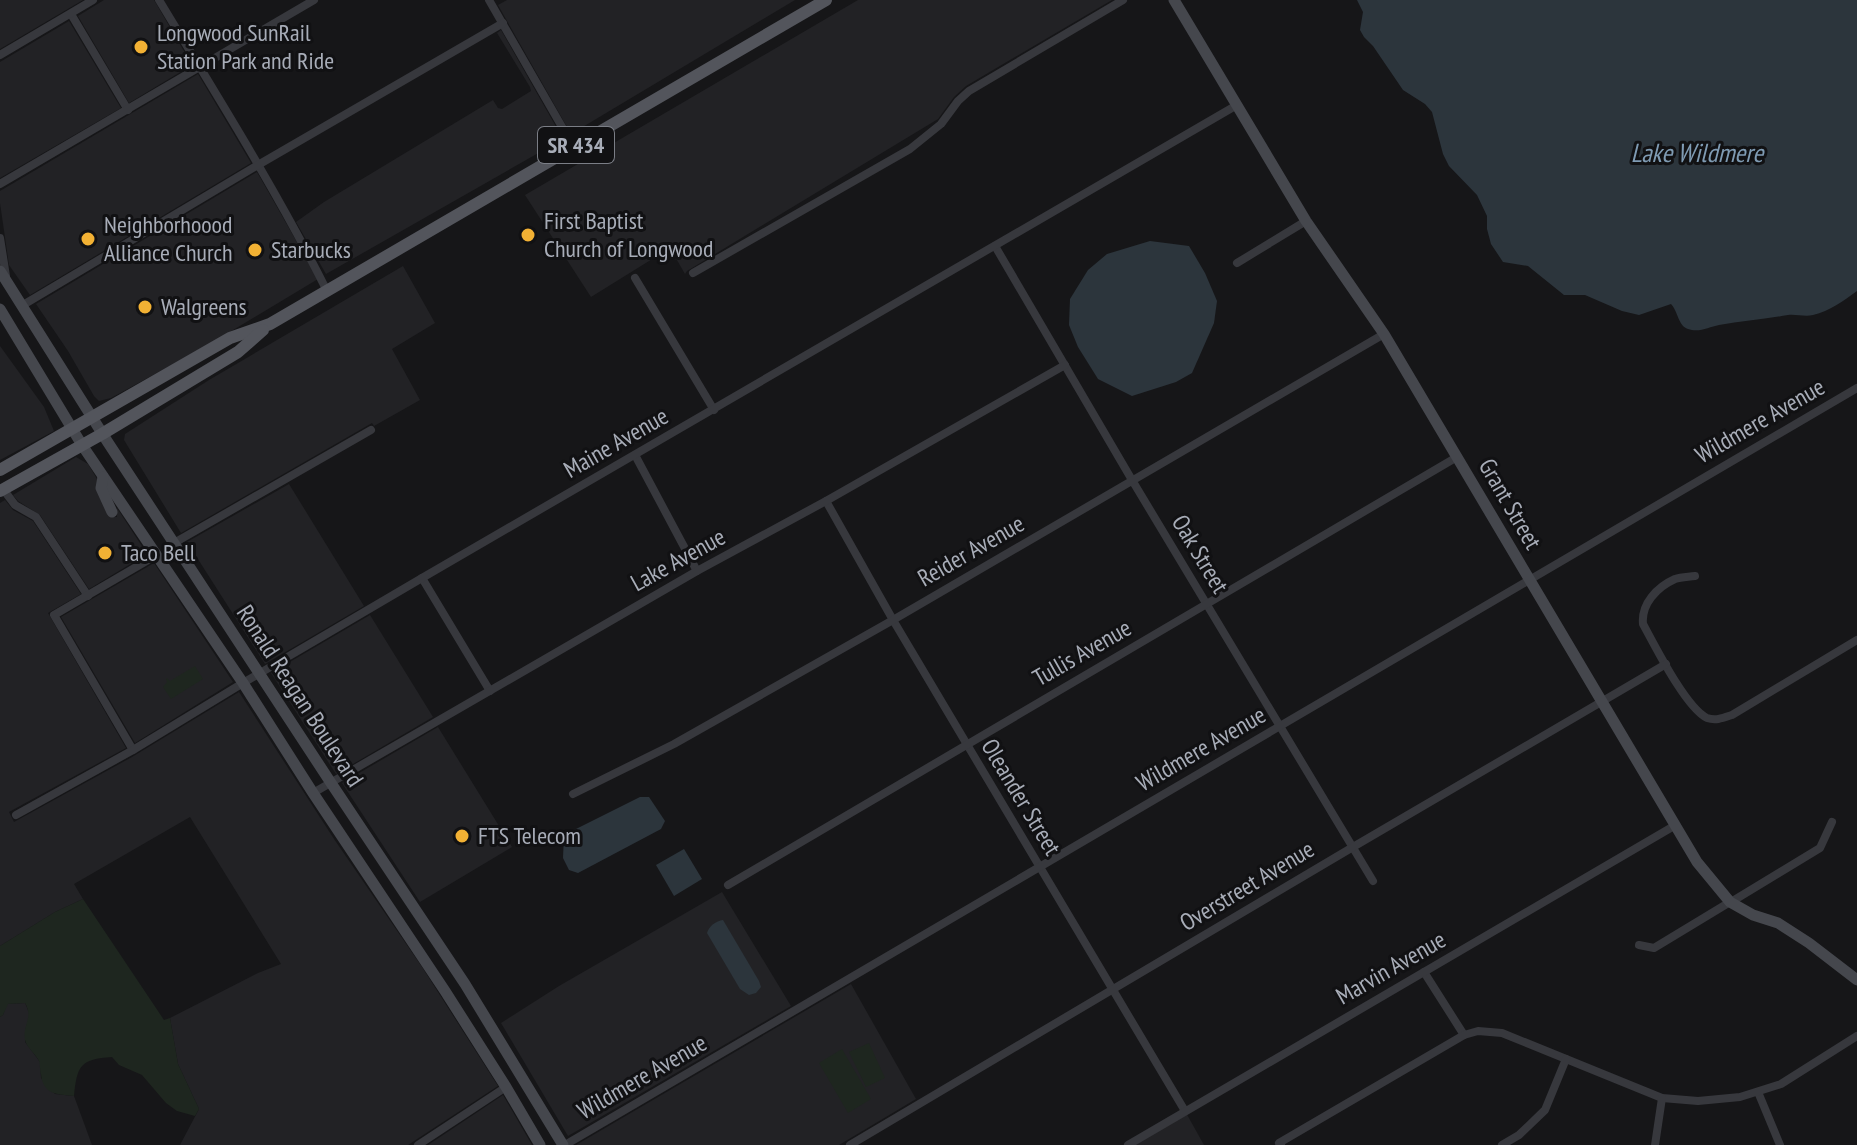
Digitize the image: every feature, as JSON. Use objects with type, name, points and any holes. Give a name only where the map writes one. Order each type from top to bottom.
[{"type":"main road","name":"SR 434","points":[[0,470],[230,338],[270,324],[826,0]]},
{"type":"main road","name":"Grant Street","points":[[1174,0],[1306,221],[1384,334],[1697,862],[1731,902],[1753,915],[1778,923],[1857,980]]},
{"type":"main road","name":"Ronald Reagan Boulevard","points":[[3,276],[102,434],[465,984],[564,1145]]},
{"type":"main road","name":"Ronald Reagan Boulevard","points":[[0,309],[71,428],[445,991],[540,1145]]},
{"type":"main road","name":"SR 434","points":[[1,490],[102,434],[238,352],[270,324]]},
{"type":"main road","points":[[103,477],[101,488],[112,512]]},
{"type":"street","points":[[0,55],[93,0]]},
{"type":"street","points":[[159,0],[258,165],[327,291]]},
{"type":"street","points":[[0,184],[314,0]]},
{"type":"street","points":[[489,0],[573,146]]},
{"type":"street","points":[[693,273],[910,149],[928,137],[969,91],[1123,0]]},
{"type":"street","points":[[71,14],[128,110]]},
{"type":"street","points":[[23,305],[503,23]]},
{"type":"street","name":"Maine Avenue","points":[[16,815],[133,750],[422,578],[1237,105]]},
{"type":"street","points":[[1237,263],[1306,221]]},
{"type":"street","points":[[0,238],[3,276]]},
{"type":"street","name":"Oak Street","points":[[995,246],[1373,881]]},
{"type":"street","points":[[635,278],[714,410]]},
{"type":"street","name":"Reider Avenue","points":[[573,794],[674,744],[893,620],[1384,334]]},
{"type":"street","name":"Lake Avenue","points":[[313,793],[697,571],[1065,365]]},
{"type":"street","name":"Wildmere Avenue","points":[[564,1145],[1857,388]]},
{"type":"street","points":[[174,543],[371,430]]},
{"type":"street","points":[[635,455],[697,571]]},
{"type":"street","name":"Tullis Avenue","points":[[728,885],[1457,457]]},
{"type":"street","points":[[1,490],[15,505],[36,517],[88,596]]},
{"type":"street","name":"Oleander Street","points":[[826,501],[893,620],[1185,1111]]},
{"type":"street","points":[[133,750],[54,615],[155,556]]},
{"type":"street","points":[[1695,576],[1677,578],[1659,589],[1642,616],[1643,624],[1692,706],[1709,719],[1718,720],[1732,715],[1857,640]]},
{"type":"street","points":[[422,578],[490,691]]},
{"type":"street","name":"Overstreet Avenue","points":[[850,1145],[1666,664]]},
{"type":"street","points":[[1639,945],[1654,948],[1820,848],[1832,822]]},
{"type":"street","name":"Marvin Avenue","points":[[1128,1145],[1674,826]]},
{"type":"street","points":[[1424,972],[1464,1035]]},
{"type":"street","points":[[1281,1145],[1279,1143],[1464,1035],[1478,1031],[1502,1033],[1662,1098],[1698,1101],[1722,1100],[1781,1084],[1857,1036]]},
{"type":"street","points":[[1502,1145],[1519,1135],[1545,1110],[1566,1059]]},
{"type":"street","points":[[418,1145],[506,1087]]},
{"type":"street","points":[[1758,1092],[1780,1145]]},
{"type":"street","points":[[1655,1145],[1662,1098]]},
{"type":"shaded area","points":[[0,0],[83,0],[0,49]]},
{"type":"shaded area","name":"Longwood SunRail Station Park and Ride","points":[[104,0],[154,0],[192,65],[129,103],[78,16]]},
{"type":"shaded area","points":[[507,0],[795,0],[571,134],[498,5]]},
{"type":"shaded area","points":[[858,0],[1112,0],[966,86],[938,119],[685,274],[670,248],[591,297],[525,195]]},
{"type":"shaded area","points":[[69,21],[121,108],[0,178],[0,62]]},
{"type":"shaded area","points":[[501,30],[563,139],[326,274],[296,222],[493,100],[502,109],[531,91],[497,33]]},
{"type":"shaded area","points":[[198,74],[251,163],[30,295],[9,265],[0,191]]},
{"type":"shaded area","points":[[257,172],[318,279],[208,345],[111,398],[99,401],[36,304]]},
{"type":"shaded area","points":[[403,266],[435,323],[392,349],[420,400],[374,426],[372,423],[181,533],[124,440],[125,434],[209,380]]},
{"type":"shaded area","points":[[0,346],[44,407],[54,431],[0,460]]},
{"type":"shaded area","points":[[76,457],[88,464],[97,479],[108,516],[117,517],[117,508],[147,554],[89,589],[40,515],[13,495]]},
{"type":"shaded area","points":[[289,484],[364,606],[265,664],[187,542]]},
{"type":"shaded area","points":[[5,500],[13,510],[33,521],[81,594],[48,613],[126,748],[9,812],[14,822],[132,757],[239,692],[498,1086],[408,1145],[180,1145],[199,1109],[178,1064],[170,1018],[281,964],[190,817],[74,884],[83,899],[55,912],[0,946],[0,503]]},
{"type":"shaded area","points":[[154,563],[233,682],[135,743],[61,617]]},
{"type":"shaded area","points":[[370,615],[433,717],[336,774],[271,673]]},
{"type":"shaded area","points":[[195,666],[203,679],[171,699],[163,687],[166,679],[170,681]]},
{"type":"shaded area","points":[[438,727],[512,847],[420,902],[342,783]]},
{"type":"shaded area","points":[[722,892],[791,1006],[568,1136],[501,1023]]},
{"type":"shaded area","points":[[83,899],[164,1020],[170,1018],[178,1064],[199,1109],[195,1116],[177,1111],[142,1075],[119,1065],[112,1057],[93,1060],[82,1066],[74,1096],[48,1090],[42,1081],[39,1061],[25,1040],[28,1013],[25,1003],[8,1004],[0,1017],[0,946],[55,912]]},
{"type":"shaded area","points":[[851,984],[916,1099],[839,1145],[576,1145]]},
{"type":"shaded area","points":[[25,1003],[30,1015],[25,1042],[40,1062],[41,1078],[55,1094],[74,1096],[92,1145],[0,1145],[0,1017],[7,1004]]},
{"type":"shaded area","points":[[869,1043],[885,1078],[866,1087],[849,1052]]},
{"type":"shaded area","points":[[842,1049],[871,1099],[848,1113],[819,1063]]},
{"type":"shaded area","points":[[503,1095],[532,1145],[428,1145]]},
{"type":"shaded area","points":[[1185,1111],[1204,1145],[1128,1145]]},
{"type":"water","name":"Lake Wildmere","points":[[1357,0],[1857,0],[1857,291],[1831,308],[1813,315],[1788,315],[1692,330],[1682,325],[1671,304],[1639,315],[1622,311],[1585,295],[1564,295],[1528,266],[1503,262],[1491,244],[1487,216],[1477,195],[1449,166],[1443,154],[1432,112],[1403,90],[1360,30],[1363,12]]},
{"type":"water","points":[[1150,241],[1189,246],[1217,301],[1214,323],[1192,373],[1176,382],[1132,396],[1098,379],[1078,347],[1069,325],[1070,299],[1088,270],[1107,254]]},
{"type":"water","points":[[640,797],[649,797],[665,821],[661,829],[578,873],[569,870],[563,858],[564,835]]},
{"type":"water","points":[[684,849],[702,879],[674,896],[656,865]]},
{"type":"water","points":[[723,920],[759,981],[761,987],[756,993],[749,995],[740,989],[707,933],[713,924]]},
{"type":"place","name":"Longwood SunRail Station Park and Ride","points":[[141,47]]},
{"type":"place","name":"First Baptist Church of Longwood","points":[[528,235]]},
{"type":"place","name":"Neighborhoood Alliance Church","points":[[88,239]]},
{"type":"place","name":"Starbucks","points":[[255,250]]},
{"type":"place","name":"Walgreens","points":[[145,307]]},
{"type":"place","name":"Taco Bell","points":[[105,553]]},
{"type":"place","name":"FTS Telecom","points":[[462,836]]}]
